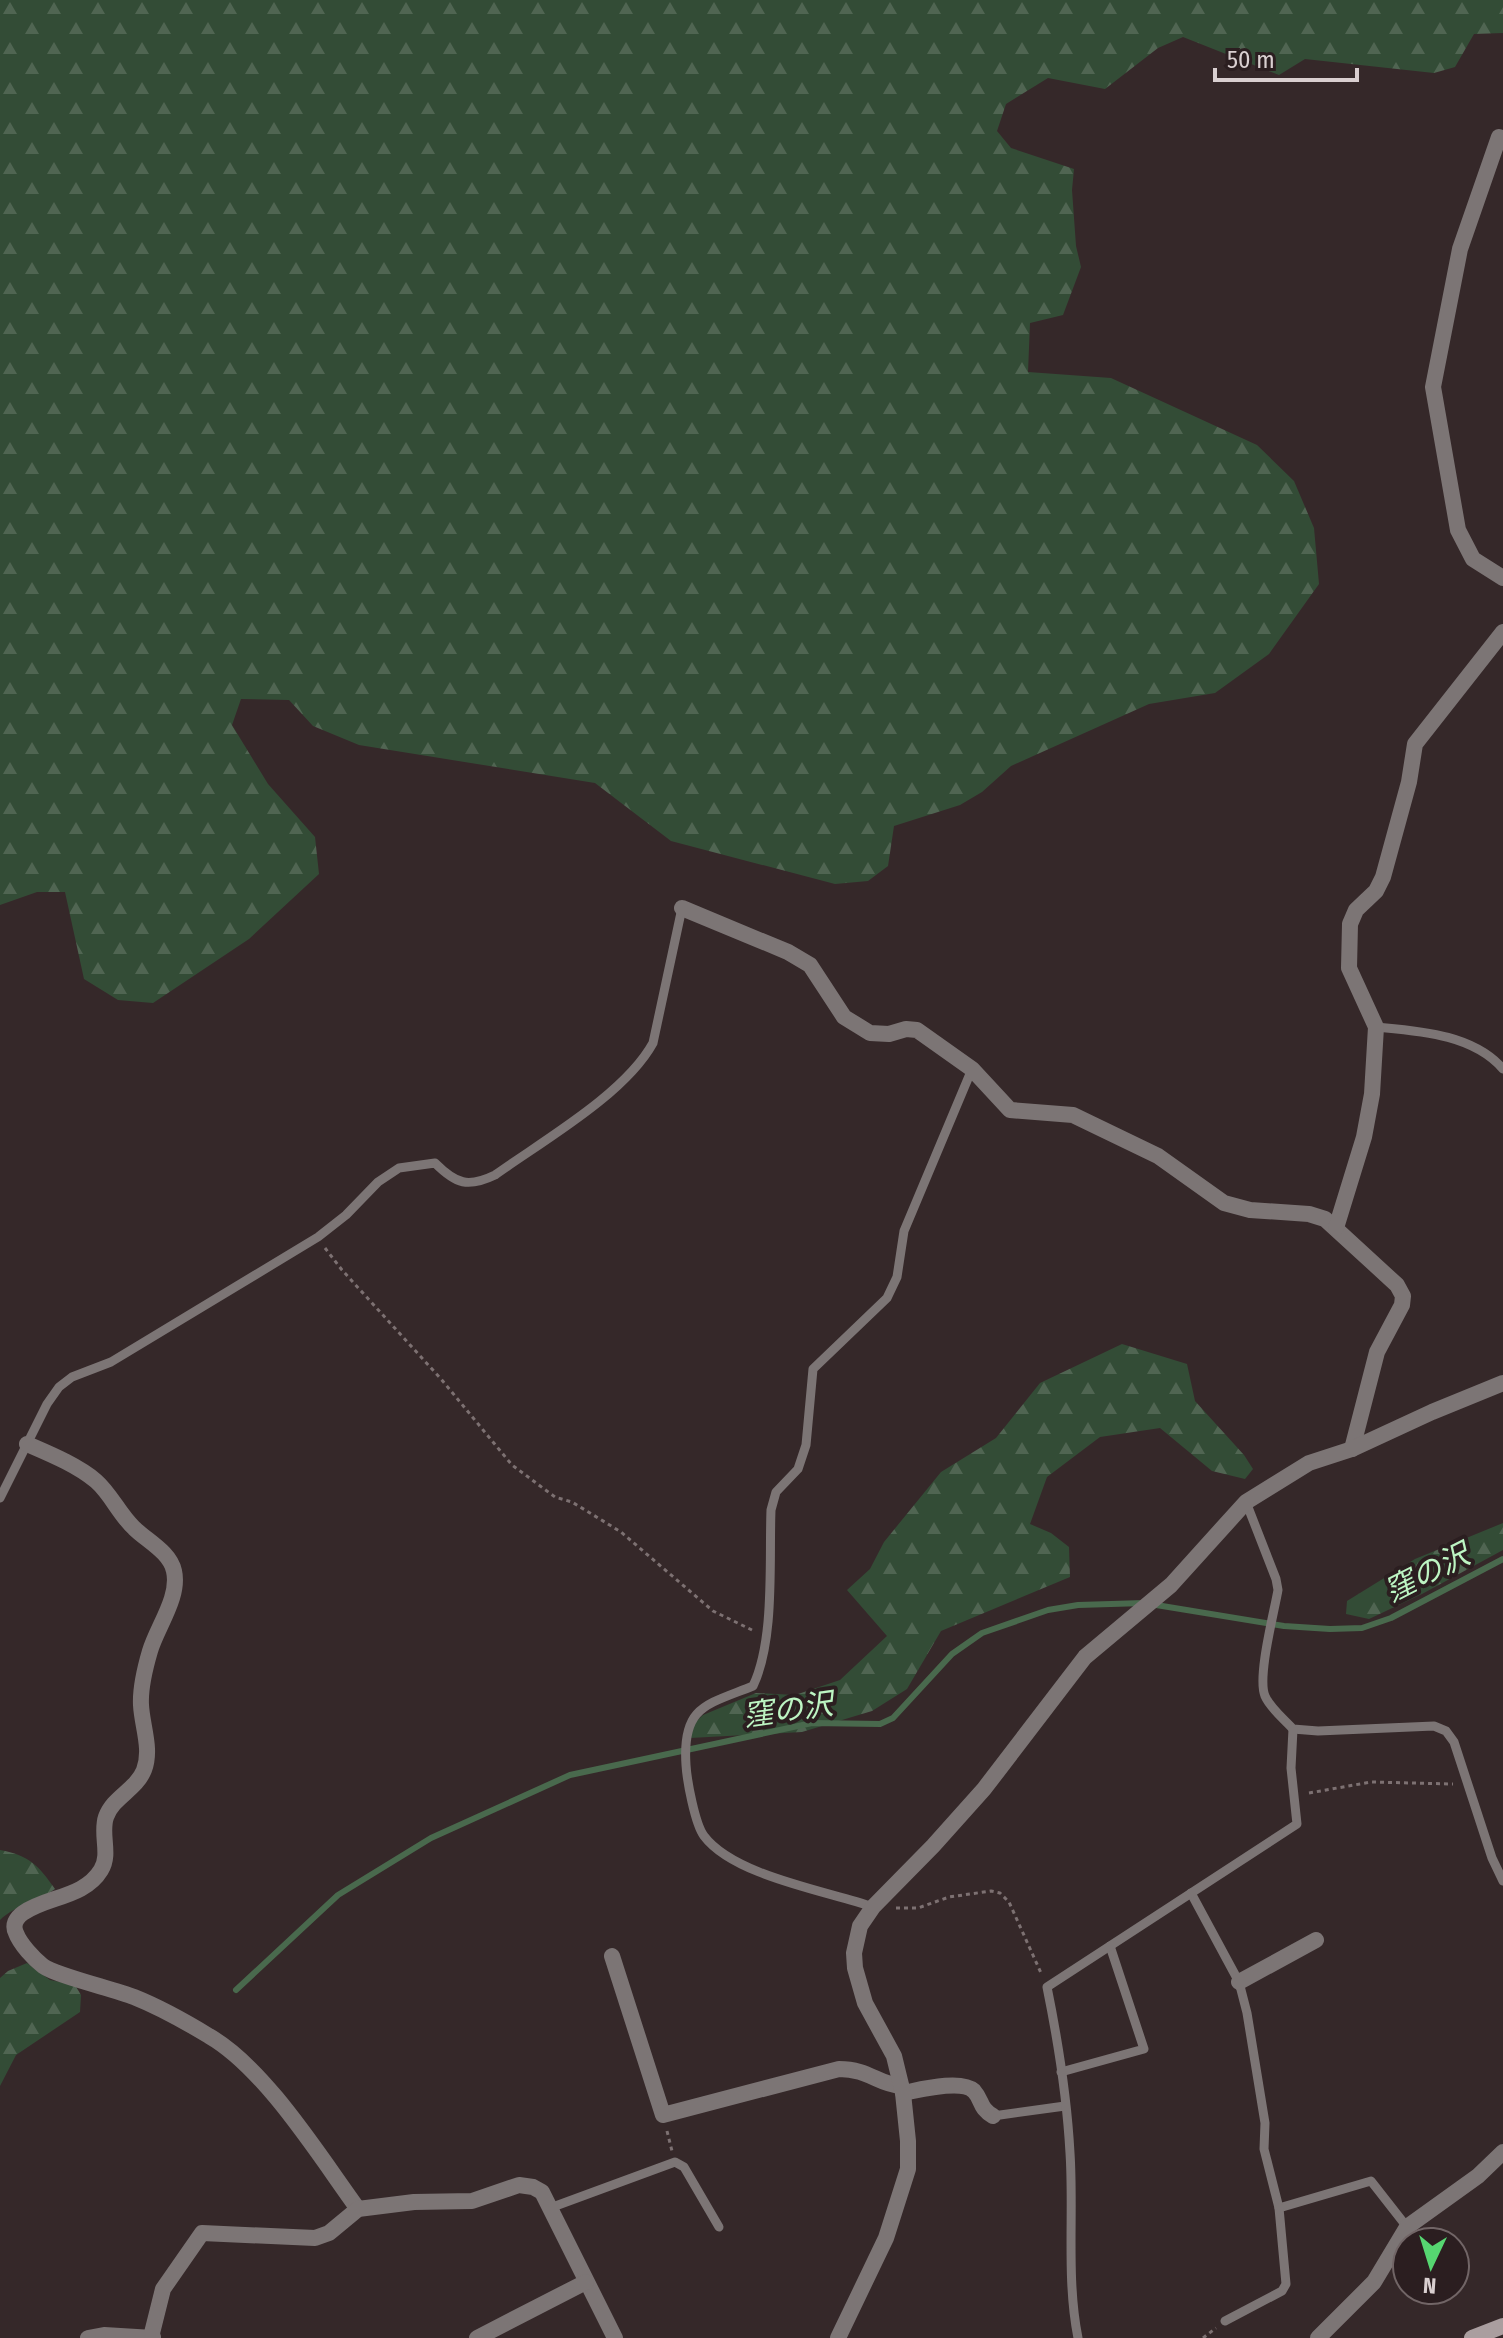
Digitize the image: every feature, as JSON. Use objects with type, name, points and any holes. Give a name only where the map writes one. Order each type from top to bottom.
[{"type":"main road","points":[[1472,2338],[1503,2326]]},
{"type":"street","points":[[1501,130],[1460,249],[1433,387],[1458,530],[1473,559],[1503,578]]},
{"type":"street","points":[[1336,1228],[1364,1137],[1376,1027],[1349,968],[1350,924],[1356,910],[1376,891],[1383,877],[1409,782],[1415,744],[1503,632]]},
{"type":"street","points":[[682,908],[788,952],[810,965],[844,1017],[870,1033],[917,1030],[972,1069],[1010,1110],[1073,1115],[1158,1156],[1224,1203],[1250,1210],[1309,1214],[1325,1219],[1397,1285],[1403,1296],[1402,1305],[1377,1352],[1352,1449]]},
{"type":"street","points":[[838,2338],[886,2238],[908,2169],[902,2089],[894,2056],[865,2003],[855,1968],[854,1953],[860,1926],[873,1907],[984,1789],[1085,1657],[1171,1585],[1246,1502],[1309,1463],[1352,1449],[1503,1383]]},
{"type":"street","points":[[27,1444],[96,1481],[135,1529],[154,1544],[172,1565],[175,1575],[173,1595],[151,1648],[142,1684],[140,1704],[147,1747],[144,1770],[106,1816],[102,1868],[80,1889],[23,1912],[15,1921],[17,1937],[44,1967],[137,1998],[229,2049],[280,2102],[358,2209]]},
{"type":"street","points":[[1239,1982],[1316,1940]]},
{"type":"street","points":[[612,1956],[663,2115],[839,2069],[856,2069],[902,2089],[961,2085],[974,2092],[983,2111],[993,2116]]},
{"type":"street","points":[[1408,2226],[1478,2176],[1503,2152]]},
{"type":"street","points":[[88,2338],[104,2335],[153,2338],[163,2289],[202,2233],[315,2238],[329,2233],[358,2209],[414,2202],[472,2201],[519,2185],[542,2192],[615,2338]]},
{"type":"street","points":[[1318,2338],[1374,2282],[1391,2254]]},
{"type":"street","points":[[477,2338],[586,2282]]},
{"type":"lane","points":[[0,1498],[59,1387],[72,1377],[111,1362],[318,1237],[346,1215],[378,1182],[399,1168],[435,1163],[462,1183],[478,1184],[618,1087],[642,1063],[653,1043],[682,908]]},
{"type":"lane","points":[[1376,1027],[1440,1033],[1494,1058],[1503,1069]]},
{"type":"lane","points":[[873,1907],[768,1877],[711,1844],[701,1833],[686,1767],[685,1743],[691,1718],[705,1706],[753,1686],[761,1669],[766,1637],[771,1510],[776,1492],[798,1469],[806,1445],[813,1369],[887,1298],[897,1277],[904,1231],[972,1069]]},
{"type":"lane","points":[[1246,1502],[1278,1590],[1262,1688],[1266,1699],[1293,1729],[1318,1731],[1434,1726],[1446,1731],[1454,1742],[1492,1858],[1503,1881]]},
{"type":"lane","points":[[1078,2338],[1072,2310],[1070,2151],[1047,1987],[1297,1824],[1291,1768],[1293,1729]]},
{"type":"lane","points":[[1191,1893],[1239,1982],[1247,2013],[1265,2123],[1264,2149],[1279,2208],[1286,2284],[1282,2291],[1225,2321]]},
{"type":"lane","points":[[1061,2072],[1144,2049],[1110,1946]]},
{"type":"lane","points":[[993,2116],[1065,2106]]},
{"type":"lane","points":[[550,2208],[675,2162],[684,2167],[719,2227]]},
{"type":"lane","points":[[1279,2208],[1371,2181],[1406,2226]]},
{"type":"path","points":[[318,1237],[342,1270],[441,1379],[512,1465],[555,1497],[572,1502],[621,1532],[713,1611],[766,1637]]},
{"type":"path","points":[[1294,1796],[1371,1782],[1467,1784]]},
{"type":"path","points":[[873,1907],[918,1908],[949,1897],[991,1891],[1000,1893],[1009,1902],[1047,1987]]},
{"type":"path","points":[[663,2115],[675,2162]]},
{"type":"green space","points":[[0,0],[1503,0],[1503,33],[1474,34],[1455,67],[1434,73],[1305,59],[1279,75],[1183,37],[1158,48],[1105,89],[1048,78],[1006,104],[997,131],[1011,148],[1074,169],[1072,190],[1076,246],[1081,267],[1063,315],[1030,323],[1028,372],[1111,378],[1257,445],[1294,481],[1314,528],[1319,584],[1269,654],[1215,693],[1149,704],[1011,766],[982,792],[960,805],[894,826],[888,866],[868,881],[835,884],[671,841],[595,783],[359,745],[313,726],[289,700],[241,699],[232,725],[268,784],[315,837],[319,874],[249,939],[153,1003],[118,1000],[84,979],[65,892],[37,892],[0,905]]},
{"type":"green space","points":[[1122,1344],[1187,1364],[1195,1401],[1253,1469],[1245,1479],[1212,1471],[1160,1428],[1100,1437],[1047,1477],[1030,1524],[1051,1533],[1069,1547],[1070,1577],[941,1631],[907,1689],[872,1711],[802,1732],[690,1738],[688,1729],[703,1715],[756,1693],[795,1695],[840,1680],[887,1636],[847,1590],[870,1569],[884,1542],[941,1472],[996,1438],[1040,1383]]},
{"type":"green space","points":[[1503,1523],[1503,1550],[1369,1619],[1346,1614],[1347,1601],[1415,1559]]},
{"type":"green space","points":[[0,1850],[19,1855],[32,1863],[55,1889],[0,1920]]},
{"type":"green space","points":[[27,1963],[50,1980],[75,1985],[81,1995],[80,2012],[16,2055],[0,2086],[0,1978]]},
{"type":"waterway","name":"窪の沢","points":[[236,1990],[338,1895],[431,1838],[570,1775],[812,1723],[880,1724],[893,1718],[952,1654],[982,1633],[1048,1610],[1078,1605],[1144,1603],[1284,1626],[1362,1628],[1391,1618],[1503,1559]]}]
